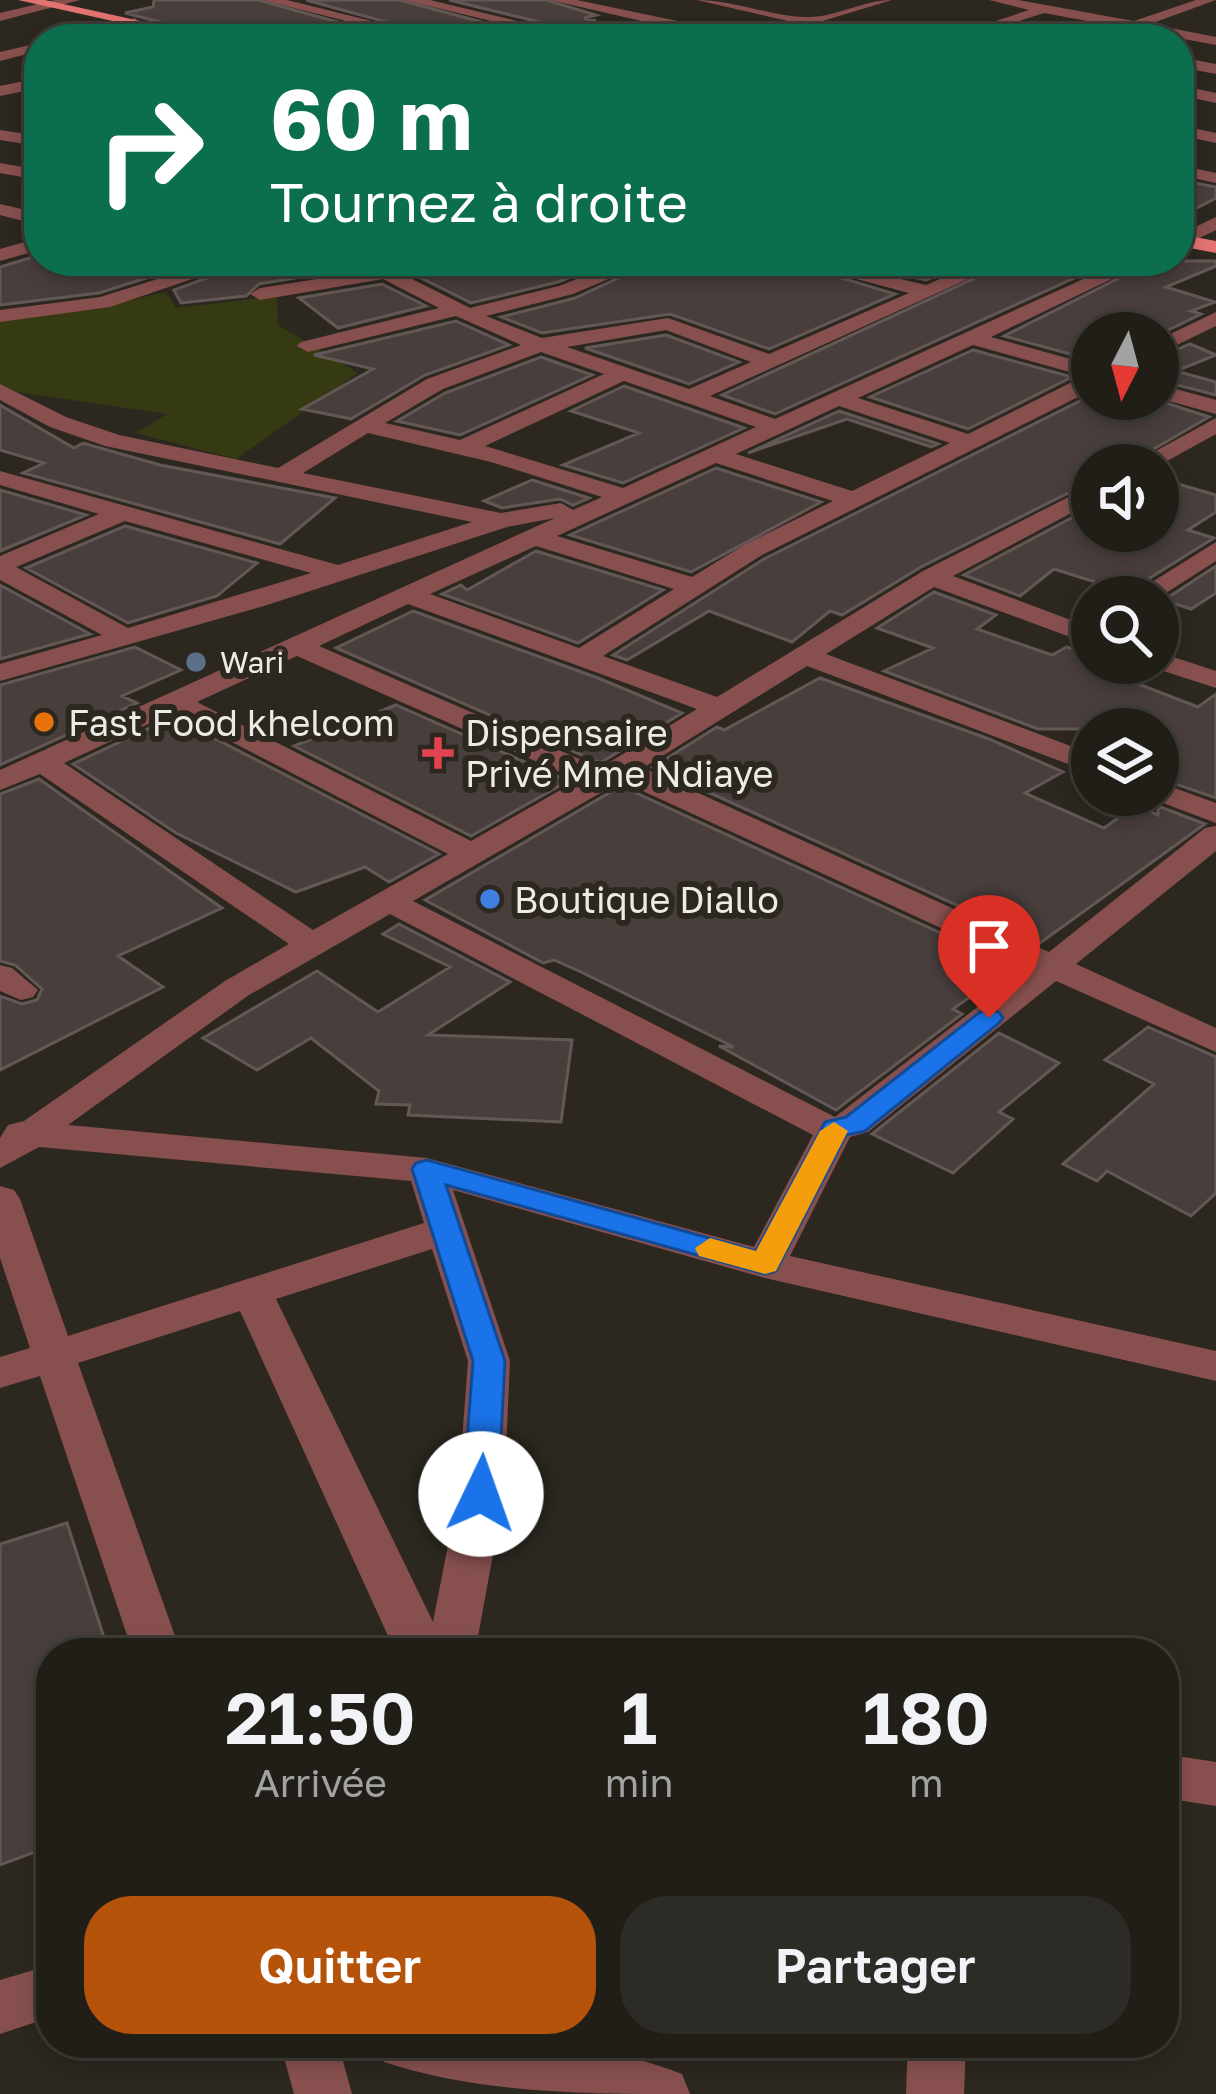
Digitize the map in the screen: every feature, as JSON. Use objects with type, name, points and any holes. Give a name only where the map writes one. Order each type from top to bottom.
[{"type":"main road","points":[[25,0],[59,2],[166,24]]},
{"type":"main road","points":[[59,2],[144,24]]},
{"type":"street","points":[[269,0],[375,24]]},
{"type":"street","points":[[412,0],[518,24]]},
{"type":"street","points":[[367,24],[470,0]]},
{"type":"street","points":[[557,0],[672,24]]},
{"type":"street","points":[[704,0],[809,21]]},
{"type":"street","points":[[852,0],[886,2]]},
{"type":"street","points":[[996,0],[1128,24]]},
{"type":"street","points":[[998,24],[1076,0]]},
{"type":"street","points":[[1136,24],[1210,0]]},
{"type":"street","points":[[0,17],[59,2]]},
{"type":"street","points":[[798,24],[886,2]]},
{"type":"street","points":[[823,24],[886,2]]},
{"type":"street","points":[[1192,6],[1216,10]]},
{"type":"street","points":[[127,24],[135,22]]},
{"type":"street","points":[[0,316],[103,303],[188,276]]},
{"type":"street","points":[[260,294],[371,276]]},
{"type":"street","points":[[394,276],[461,313],[538,344],[776,428]]},
{"type":"street","points":[[308,346],[566,290],[600,276]]},
{"type":"street","points":[[862,276],[928,292]]},
{"type":"street","points":[[692,396],[964,276]]},
{"type":"street","points":[[0,781],[1108,276]]},
{"type":"street","points":[[1179,336],[1216,318]]},
{"type":"street","points":[[284,474],[447,378],[538,344],[668,324],[770,362]]},
{"type":"street","points":[[976,339],[1071,369]]},
{"type":"street","points":[[464,447],[621,374]]},
{"type":"street","points":[[582,658],[692,586],[1071,387]]},
{"type":"street","points":[[0,391],[58,422],[113,441],[503,520]]},
{"type":"street","points":[[1179,397],[1216,407]]},
{"type":"street","points":[[840,399],[970,442]]},
{"type":"street","points":[[362,425],[464,447],[624,496]]},
{"type":"street","points":[[1179,445],[1216,425]]},
{"type":"street","points":[[716,455],[852,500]]},
{"type":"street","points":[[0,478],[338,573]]},
{"type":"street","points":[[11,1140],[311,944],[611,774],[932,577],[1071,503]]},
{"type":"street","points":[[0,673],[503,520],[591,510]]},
{"type":"street","points":[[0,567],[124,512]]},
{"type":"street","points":[[534,537],[692,586]]},
{"type":"street","points":[[1179,577],[1210,560]]},
{"type":"street","points":[[0,567],[125,637]]},
{"type":"street","points":[[932,577],[1071,627]]},
{"type":"street","points":[[410,596],[720,708]]},
{"type":"street","points":[[297,646],[611,774],[1211,1033]]},
{"type":"street","points":[[807,656],[1071,756]]},
{"type":"street","points":[[1179,667],[1216,680]]},
{"type":"street","points":[[172,700],[471,854]]},
{"type":"street","points":[[44,762],[311,944]]},
{"type":"street","points":[[1179,799],[1216,814]]},
{"type":"street","points":[[387,900],[815,1124],[836,1129],[855,1124],[1216,835]]},
{"type":"street","points":[[765,1264],[836,1129]]},
{"type":"street","points":[[11,1140],[427,1169],[765,1264],[1216,1366]]},
{"type":"street","points":[[427,1169],[489,1361],[481,1494],[454,1638]]},
{"type":"street","points":[[0,1199],[152,1638]]},
{"type":"street","points":[[0,1372],[446,1230]]},
{"type":"street","points":[[250,1289],[406,1624],[418,1638]]},
{"type":"street","points":[[1179,1778],[1216,1784]]},
{"type":"street","points":[[0,2007],[36,1996]]},
{"type":"street","points":[[313,2058],[322,2094]]},
{"type":"street","points":[[480,2058],[661,2094]]},
{"type":"street","points":[[935,2094],[936,2058]]},
{"type":"green space","points":[[166,292],[176,308],[277,296],[278,325],[358,373],[236,459],[136,433],[167,414],[17,392],[0,384],[0,319],[99,307]]},
{"type":"building","points":[[154,0],[258,0],[345,24],[168,24],[125,13],[153,7]]},
{"type":"building","points":[[306,0],[400,0],[489,24],[393,24]]},
{"type":"building","points":[[449,0],[546,0],[596,15],[584,18],[596,21],[582,24],[548,24]]},
{"type":"building","points":[[1194,183],[1216,187],[1216,198],[1194,209]]},
{"type":"building","points":[[24,260],[24,276],[153,276],[99,293],[0,305],[0,267]]},
{"type":"building","points":[[1194,261],[1216,261],[1216,266],[1194,275]]},
{"type":"building","points":[[212,276],[307,276],[259,284],[246,296],[181,303],[174,290]]},
{"type":"building","points":[[417,276],[573,276],[558,282],[471,303]]},
{"type":"building","points":[[623,276],[835,276],[895,294],[769,349],[670,314],[542,333],[501,317],[575,298]]},
{"type":"building","points":[[980,276],[1079,276],[775,414],[722,395]]},
{"type":"building","points":[[1123,276],[1192,276],[1166,287],[1215,302],[1191,311],[1201,314],[1179,325],[1179,312],[1071,312],[1071,354],[1004,336]]},
{"type":"building","points":[[382,284],[426,306],[338,328],[299,298]]},
{"type":"building","points":[[456,321],[509,345],[425,375],[351,419],[302,409],[373,369],[314,355]]},
{"type":"building","points":[[666,335],[739,362],[689,384],[585,348]]},
{"type":"building","points":[[1190,344],[1216,355],[1179,370],[1179,349]]},
{"type":"building","points":[[973,350],[1071,377],[968,429],[870,397]]},
{"type":"building","points":[[541,357],[592,375],[460,435],[397,421],[445,393]]},
{"type":"building","points":[[1179,372],[1216,382],[1216,395],[1179,385]]},
{"type":"building","points":[[624,386],[744,428],[623,483],[563,465],[639,433],[571,411]]},
{"type":"building","points":[[0,405],[74,448],[83,443],[160,465],[335,498],[280,544],[23,473],[44,463],[0,450]]},
{"type":"building","points":[[1071,406],[1071,420],[1179,420],[1179,407],[1209,417],[1162,444],[1071,444],[1071,492],[921,567],[842,615],[830,611],[792,642],[709,611],[627,660],[613,655],[764,559]]},
{"type":"building","points":[[839,411],[938,444],[931,447],[847,419],[748,453]]},
{"type":"building","points":[[716,468],[821,502],[691,572],[570,535]]},
{"type":"building","points":[[532,480],[589,498],[573,505],[560,499],[502,508],[484,501]]},
{"type":"building","points":[[1179,484],[1216,495],[1216,512],[1188,530],[1214,538],[1153,576],[1076,576],[1054,569],[1020,596],[964,575],[1071,518],[1071,552],[1179,552]]},
{"type":"building","points":[[0,490],[86,515],[0,551]]},
{"type":"building","points":[[125,526],[257,563],[217,596],[128,623],[26,568]]},
{"type":"building","points":[[536,551],[663,590],[578,643],[442,594],[461,585],[467,590]]},
{"type":"building","points":[[1216,566],[1216,593],[1191,609],[1179,605],[1179,590]]},
{"type":"building","points":[[0,585],[90,634],[0,659]]},
{"type":"building","points":[[934,592],[996,615],[977,629],[1052,655],[1071,648],[1071,684],[1138,684],[1198,707],[1216,694],[1216,798],[1179,785],[1179,708],[1071,708],[1071,729],[1038,729],[884,671],[933,648],[877,628]]},
{"type":"building","points":[[413,611],[682,713],[600,763],[336,648]]},
{"type":"building","points":[[135,647],[181,670],[122,696],[137,703],[0,765],[0,685]]},
{"type":"building","points":[[820,678],[989,739],[1063,772],[1025,793],[1071,816],[1104,828],[1121,816],[1179,814],[1205,824],[1040,943],[653,767],[717,727],[724,730]]},
{"type":"building","points":[[396,705],[568,781],[471,836],[294,746]]},
{"type":"building","points":[[171,718],[439,854],[389,882],[365,867],[296,892],[176,833],[73,764]]},
{"type":"building","points":[[39,779],[222,908],[118,956],[163,987],[0,1070],[0,996],[22,1004],[37,1000],[42,989],[15,965],[0,961],[0,794]]},
{"type":"building","points":[[621,786],[1012,967],[953,1009],[962,1014],[836,1110],[719,1046],[734,1047],[554,960],[543,963],[425,900]]},
{"type":"building","points":[[399,924],[510,982],[428,1035],[572,1040],[561,1122],[408,1115],[410,1105],[376,1104],[379,1091],[311,1038],[257,1070],[203,1038],[317,971],[378,1012],[450,967],[383,934]]},
{"type":"building","points":[[1148,1027],[1216,1057],[1216,1193],[1191,1216],[1107,1171],[1097,1181],[1063,1164],[1154,1084],[1105,1060]]},
{"type":"building","points":[[999,1033],[1059,1063],[999,1112],[1013,1119],[953,1173],[872,1134]]},
{"type":"building","points":[[67,1523],[104,1638],[36,1638],[36,1852],[0,1865],[0,1544]]},
{"type":"slow traffic","points":[[710,1248],[765,1264],[834,1131]]},
{"type":"place","name":"Wari","points":[[196,662]]},
{"type":"place","name":"Fast Food khelcom","points":[[44,722]]},
{"type":"place","name":"Dispensaire Privé Mme Ndiaye","points":[[438,753]]},
{"type":"place","name":"Boutique Diallo","points":[[490,899]]},
{"type":"route","points":[[481,1494],[489,1361],[427,1169],[765,1264],[836,1129],[855,1124],[989,1018]]}]
